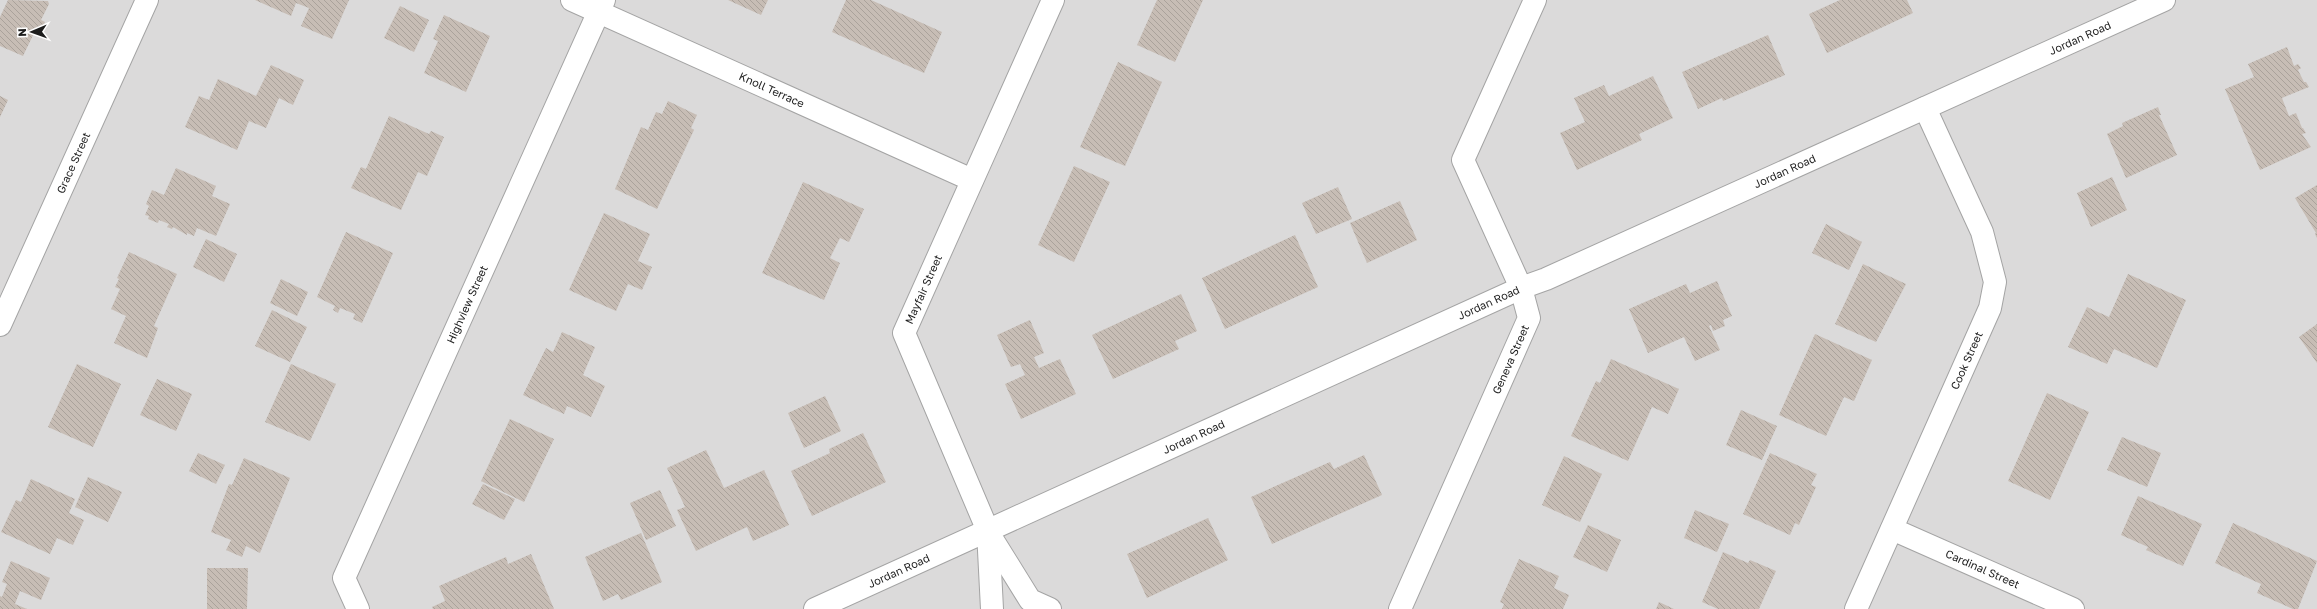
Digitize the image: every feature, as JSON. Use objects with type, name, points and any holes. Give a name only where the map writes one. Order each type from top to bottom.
[{"type":"street","name":"Grace Street","points":[[0,325],[146,0]]},
{"type":"street","name":"Knoll Terrace","points":[[572,0],[601,6],[972,180]]},
{"type":"street","name":"Mayfair Street","points":[[992,609],[988,531],[904,333],[1053,0]]},
{"type":"street","name":"Geneva Street","points":[[1400,609],[1529,318],[1521,288],[1463,160],[1535,0]]},
{"type":"street","name":"Jordan Road","points":[[815,609],[1521,288],[1546,279],[2164,0]]},
{"type":"street","name":"Highview Street","points":[[358,609],[344,578],[601,6]]},
{"type":"street","name":"Cook Street","points":[[1856,609],[1990,308],[1995,282],[1982,232],[1925,108]]},
{"type":"street","name":"Cardinal Street","points":[[1892,529],[2073,609]]},
{"type":"street","points":[[988,531],[1030,600],[1050,609]]},
{"type":"shaded area","points":[[0,0],[2317,0],[2317,609],[0,609]]},
{"type":"building","points":[[8,0],[48,1],[49,4],[41,20],[45,22],[42,30],[36,29],[23,56],[0,46],[0,17]]},
{"type":"building","points":[[255,0],[349,0],[332,39],[301,26],[309,8],[296,3],[291,16]]},
{"type":"building","points":[[728,0],[768,0],[761,15]]},
{"type":"building","points":[[846,0],[871,0],[942,32],[924,73],[832,32]]},
{"type":"building","points":[[1157,0],[1203,0],[1175,62],[1137,45]]},
{"type":"building","points":[[1840,0],[1907,0],[1913,13],[1827,53],[1809,14]]},
{"type":"building","points":[[400,6],[429,20],[414,52],[384,38]]},
{"type":"building","points":[[444,15],[490,36],[466,92],[424,73],[438,41],[433,39]]},
{"type":"building","points":[[1768,35],[1785,75],[1723,101],[1722,98],[1698,109],[1682,72]]},
{"type":"building","points":[[2287,47],[2294,66],[2298,64],[2301,68],[2298,70],[2304,82],[2306,82],[2309,87],[2282,98],[2289,116],[2296,113],[2302,128],[2306,133],[2302,134],[2311,147],[2260,170],[2225,89],[2254,77],[2248,64]]},
{"type":"building","points":[[1118,62],[1162,82],[1125,166],[1080,147]]},
{"type":"building","points":[[271,65],[304,80],[293,105],[279,98],[266,128],[249,121],[237,150],[185,127],[199,96],[209,100],[218,79],[256,96]]},
{"type":"building","points":[[1653,76],[1673,118],[1639,134],[1642,140],[1577,170],[1560,133],[1585,122],[1574,98],[1604,85],[1609,96]]},
{"type":"building","points":[[0,96],[8,100],[0,117]]},
{"type":"building","points":[[668,101],[697,115],[691,128],[694,130],[657,209],[615,189],[641,127],[648,130],[656,112],[662,114]]},
{"type":"building","points":[[2158,107],[2161,115],[2159,115],[2177,155],[2126,178],[2107,134],[2123,126],[2122,123]]},
{"type":"building","points":[[389,116],[429,134],[431,131],[444,137],[427,176],[418,172],[401,210],[351,188],[361,167],[366,169]]},
{"type":"building","points":[[1074,166],[1110,182],[1074,262],[1038,245]]},
{"type":"building","points":[[176,168],[216,186],[212,196],[230,204],[216,236],[197,228],[194,236],[187,233],[187,235],[173,227],[172,229],[167,227],[169,224],[159,220],[158,223],[148,219],[149,216],[145,215],[149,206],[146,204],[152,190],[164,195]]},
{"type":"building","points":[[2112,177],[2127,210],[2091,227],[2077,193]]},
{"type":"building","points":[[803,182],[864,209],[849,242],[840,238],[830,258],[840,263],[824,300],[762,273]]},
{"type":"building","points":[[2317,185],[2317,238],[2316,233],[2295,198]]},
{"type":"building","points":[[1338,187],[1352,219],[1316,234],[1302,203]]},
{"type":"building","points":[[1400,201],[1417,240],[1367,263],[1350,223]]},
{"type":"building","points":[[604,213],[650,234],[638,261],[652,267],[642,290],[628,284],[616,311],[569,290]]},
{"type":"building","points":[[1826,224],[1862,242],[1849,270],[1812,253]]},
{"type":"building","points":[[346,232],[393,253],[362,323],[353,319],[355,314],[340,308],[338,313],[333,310],[335,306],[317,297]]},
{"type":"building","points":[[1295,235],[1318,287],[1225,329],[1202,278]]},
{"type":"building","points":[[206,239],[237,254],[224,282],[193,267]]},
{"type":"building","points":[[129,252],[177,274],[154,326],[158,328],[147,358],[114,343],[126,316],[111,309],[120,289],[115,287],[119,279],[117,278]]},
{"type":"building","points":[[1863,264],[1906,284],[1876,342],[1835,324]]},
{"type":"building","points":[[2128,274],[2186,300],[2157,368],[2114,349],[2107,364],[2068,347],[2087,307],[2109,317]]},
{"type":"building","points":[[281,279],[308,292],[297,316],[270,303]]},
{"type":"building","points":[[1717,281],[1732,316],[1723,320],[1725,326],[1713,331],[1711,325],[1709,326],[1720,350],[1695,361],[1684,337],[1648,353],[1629,309],[1686,284],[1690,293]]},
{"type":"building","points":[[1181,294],[1197,331],[1175,341],[1179,349],[1113,379],[1092,335]]},
{"type":"building","points":[[272,310],[307,327],[290,362],[255,346]]},
{"type":"building","points":[[1030,320],[1044,353],[1034,357],[1039,368],[1060,359],[1076,394],[1021,419],[1005,384],[1025,375],[1020,364],[1011,367],[997,335]]},
{"type":"building","points":[[2317,324],[2317,363],[2299,337]]},
{"type":"building","points":[[562,332],[595,347],[583,375],[605,386],[591,417],[567,406],[564,414],[523,395],[546,348],[553,352]]},
{"type":"building","points":[[1815,334],[1872,360],[1854,401],[1844,397],[1826,436],[1779,415]]},
{"type":"building","points":[[1611,359],[1679,389],[1668,414],[1652,407],[1628,461],[1571,436],[1596,381],[1600,383]]},
{"type":"building","points":[[77,364],[121,384],[93,447],[48,427]]},
{"type":"building","points":[[291,364],[336,384],[310,441],[265,422]]},
{"type":"building","points":[[157,379],[192,394],[176,431],[140,415]]},
{"type":"building","points":[[2047,393],[2089,412],[2050,500],[2008,481]]},
{"type":"building","points":[[825,396],[841,431],[804,448],[788,413]]},
{"type":"building","points":[[1741,410],[1777,426],[1762,460],[1726,445]]},
{"type":"building","points":[[510,419],[554,439],[524,502],[481,481]]},
{"type":"building","points":[[863,433],[886,482],[812,516],[791,471],[830,453],[829,449]]},
{"type":"building","points":[[2122,437],[2161,453],[2147,487],[2107,470]]},
{"type":"building","points":[[706,450],[724,488],[764,470],[789,525],[753,541],[747,527],[696,551],[677,510],[685,507],[667,468]]},
{"type":"building","points":[[198,453],[225,465],[216,484],[189,471]]},
{"type":"building","points":[[1770,453],[1817,474],[1811,485],[1816,487],[1799,525],[1795,523],[1790,535],[1743,514]]},
{"type":"building","points":[[1364,455],[1382,495],[1272,544],[1251,497],[1330,462],[1334,469]]},
{"type":"building","points":[[1564,456],[1602,474],[1580,522],[1542,505]]},
{"type":"building","points":[[244,458],[290,478],[260,553],[246,546],[242,557],[226,550],[231,540],[211,532],[229,484],[232,485]]},
{"type":"building","points":[[88,477],[122,492],[108,522],[75,507]]},
{"type":"building","points":[[31,479],[75,499],[69,513],[84,520],[73,545],[57,538],[50,554],[1,532],[16,500],[21,502]]},
{"type":"building","points":[[483,484],[515,499],[504,520],[472,504]]},
{"type":"building","points":[[660,490],[676,526],[646,540],[630,503]]},
{"type":"building","points":[[2138,496],[2202,524],[2183,566],[2146,550],[2148,547],[2121,535]]},
{"type":"building","points":[[1695,510],[1729,524],[1717,552],[1684,538]]},
{"type":"building","points":[[1208,518],[1228,560],[1147,598],[1127,554]]},
{"type":"building","points":[[2233,523],[2317,561],[2298,609],[2293,609],[2257,593],[2261,584],[2215,563]]},
{"type":"building","points":[[1588,525],[1621,540],[1607,572],[1573,557]]},
{"type":"building","points":[[641,533],[662,582],[621,600],[618,594],[603,601],[585,557]]},
{"type":"building","points":[[1723,552],[1748,563],[1750,560],[1776,571],[1759,609],[1718,609],[1702,602]]},
{"type":"building","points":[[531,554],[554,609],[433,609],[432,607],[445,601],[439,586],[506,557],[508,564]]},
{"type":"building","points":[[1519,559],[1559,576],[1554,588],[1569,595],[1563,609],[1502,609],[1504,604],[1500,602]]},
{"type":"building","points":[[11,561],[50,578],[41,600],[20,591],[15,604],[27,609],[0,609],[0,596],[2,597],[7,584],[2,582]]},
{"type":"building","points":[[207,568],[248,568],[247,609],[207,609]]},
{"type":"building","points":[[1659,602],[1674,609],[1656,609]]}]
